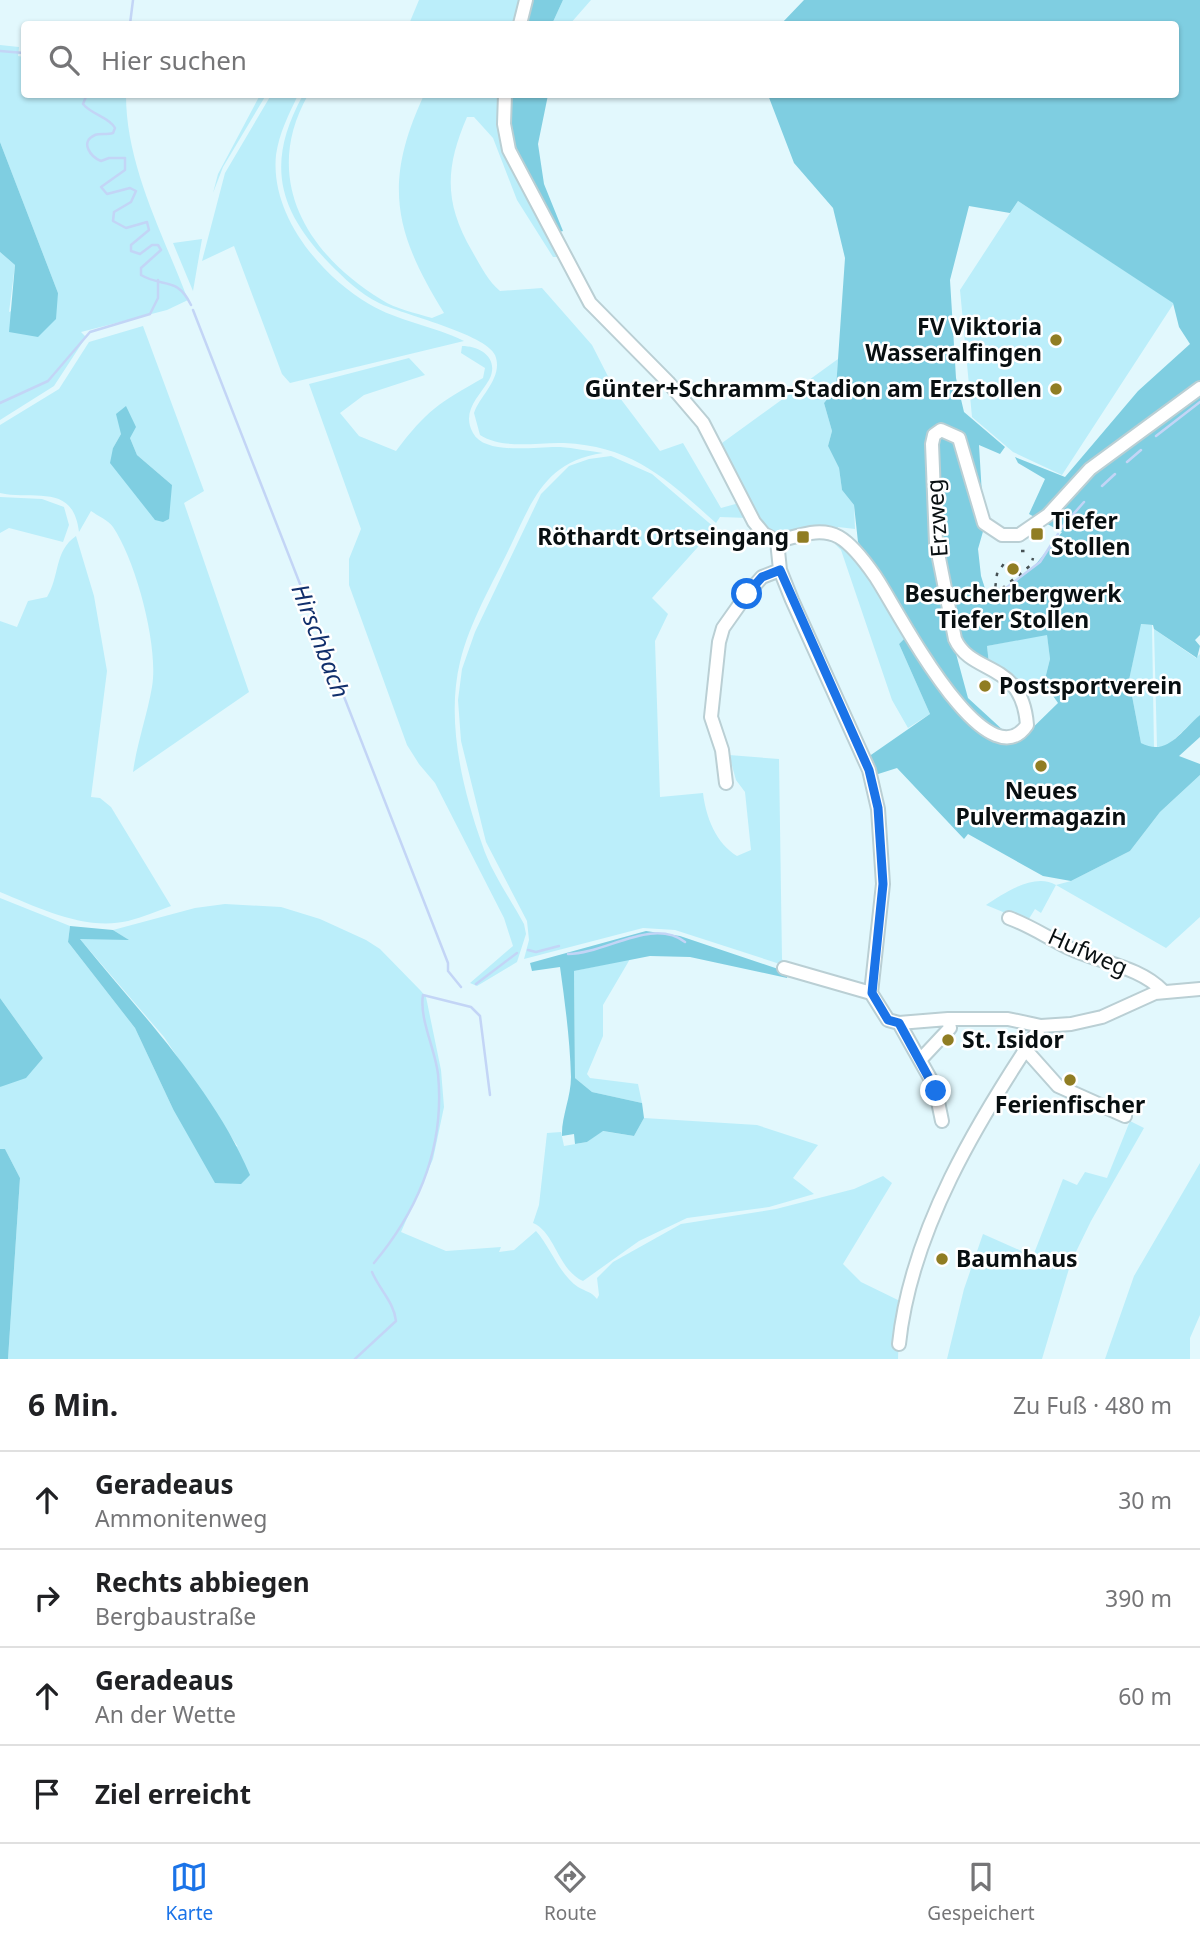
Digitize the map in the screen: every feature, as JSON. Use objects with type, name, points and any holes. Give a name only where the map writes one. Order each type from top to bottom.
[{"type":"street","points":[[521,21],[526,0]]},
{"type":"street","points":[[505,98],[504,124],[509,150],[590,303],[668,382],[703,423],[754,522],[764,534],[777,541],[780,570],[866,760],[876,798],[883,884],[872,993],[888,1020],[899,1023],[948,1019],[1008,1019],[1041,1026],[1071,1024],[1102,1017],[1163,991],[1200,989]]},
{"type":"street","name":"Erzweg","points":[[777,541],[822,531],[838,536],[851,546],[875,577],[906,632],[947,689],[986,731],[1003,739],[1014,738],[1027,725],[1026,712],[1018,693],[996,670],[960,652],[955,639],[936,543],[932,444],[934,435],[941,430],[959,438],[984,523],[1002,536],[1019,535],[1048,515],[1090,469],[1200,387]]},
{"type":"street","points":[[726,783],[722,750],[711,717],[719,642],[723,628],[747,594],[762,577],[780,570]]},
{"type":"street","name":"Hufweg","points":[[1009,918],[1035,927],[1068,947],[1150,978],[1163,991]]},
{"type":"street","points":[[784,968],[872,993]]},
{"type":"street","points":[[921,1059],[950,1028],[948,1019]]},
{"type":"street","points":[[899,1023],[935,1087],[942,1121]]},
{"type":"street","points":[[899,1344],[903,1307],[929,1223],[990,1107],[1041,1026]]},
{"type":"street","points":[[1026,1049],[1058,1086],[1125,1116]]},
{"type":"shaded area","points":[[419,0],[523,0],[517,21],[410,21]]},
{"type":"shaded area","points":[[530,0],[563,0],[553,21],[526,21]]},
{"type":"shaded area","points":[[563,0],[591,0],[573,21],[553,21]]},
{"type":"shaded area","points":[[804,0],[1200,0],[1200,635],[1195,640],[1200,646],[1197,658],[1154,629],[1153,625],[1141,624],[1129,680],[1141,743],[1150,747],[1166,745],[1200,715],[1200,737],[1179,756],[1200,764],[1200,775],[1160,812],[1130,851],[1071,881],[1043,876],[968,834],[964,839],[897,768],[875,775],[868,757],[930,714],[899,644],[913,630],[880,571],[858,542],[854,505],[842,490],[839,468],[828,446],[832,431],[824,403],[836,388],[845,258],[833,208],[794,163],[769,98],[1179,98],[1179,21],[784,21]],"holes":[[[1018,201],[1173,303],[1179,327],[1190,344],[1138,391],[1065,477],[1015,457],[1018,463],[1045,479],[1029,514],[1062,532],[1036,564],[990,604],[981,576],[978,549],[984,528],[979,445],[1000,454],[1005,447],[964,412],[956,378],[950,280],[969,206],[1010,213]],[[1047,635],[1050,659],[1044,683],[1058,703],[1017,743],[968,698],[955,650],[989,664],[987,646]]]},
{"type":"shaded area","points":[[0,45],[19,47],[21,98],[126,98],[132,148],[139,174],[188,300],[167,310],[81,332],[86,337],[54,386],[0,420],[0,252],[15,265],[9,312],[58,293],[0,142]]},
{"type":"shaded area","points":[[258,98],[264,98],[223,167],[213,193],[218,174]]},
{"type":"shaded area","points":[[269,98],[297,98],[279,139],[276,177],[281,200],[302,241],[333,277],[369,304],[391,315],[464,341],[290,383],[282,374],[234,246],[202,261],[225,173]]},
{"type":"shaded area","points":[[302,98],[307,98],[295,126],[289,156],[291,184],[299,211],[313,237],[332,260],[355,281],[382,300],[432,318],[444,313],[414,257],[400,207],[399,181],[411,126],[423,98],[502,98],[505,152],[559,257],[553,257],[517,200],[493,138],[474,117],[467,117],[452,169],[452,201],[463,234],[481,267],[500,291],[542,288],[592,345],[617,394],[660,451],[683,443],[721,508],[739,503],[748,518],[720,517],[716,523],[648,468],[610,451],[564,443],[510,444],[489,440],[480,435],[474,413],[494,378],[497,363],[495,355],[488,347],[460,332],[390,308],[365,295],[346,280],[311,243],[288,204],[283,184],[281,163],[291,119]]},
{"type":"shaded area","points":[[512,98],[547,98],[538,144],[544,184],[563,231],[555,233],[530,183],[517,149],[511,114]]},
{"type":"shaded area","points":[[0,142],[58,293],[56,319],[38,337],[9,332],[15,265],[0,252]]},
{"type":"shaded area","name":"FV Viktoria Wasseralfingen","points":[[1018,201],[1174,303],[1062,475],[1013,452],[972,417],[960,290]]},
{"type":"shaded area","points":[[202,239],[193,291],[173,243]]},
{"type":"shaded area","points":[[143,326],[204,491],[184,503],[249,692],[133,772],[150,698],[153,670],[144,605],[122,542],[106,520],[91,511],[79,532],[75,516],[69,506],[60,500],[0,493],[0,425],[59,389],[89,342]],"holes":[[[121,434],[130,438],[137,455],[172,485],[113,448]]]},
{"type":"shaded area","points":[[462,346],[482,351],[492,366],[489,380],[470,411],[470,425],[479,440],[500,447],[560,447],[603,453],[568,464],[555,473],[535,498],[476,617],[460,662],[456,684],[456,730],[468,800],[486,854],[524,924],[526,934],[517,962],[477,986],[470,983],[513,946],[504,918],[435,783],[407,745],[349,585],[349,559],[361,529],[309,384],[409,358],[425,375],[364,395],[340,413],[359,436],[396,451],[435,408],[483,378],[485,368],[461,353]]},
{"type":"shaded area","points":[[838,359],[836,388],[824,403],[832,431],[828,446],[839,468],[842,490],[854,505],[855,529],[838,527],[836,531],[772,535],[761,526],[722,443]]},
{"type":"shaded area","points":[[126,406],[136,427],[130,438],[137,455],[172,485],[169,519],[163,522],[155,520],[110,463],[113,448],[121,434],[116,414]]},
{"type":"shaded area","points":[[611,456],[652,474],[715,528],[652,598],[668,614],[655,641],[660,797],[703,793],[713,829],[723,844],[737,856],[751,850],[745,792],[736,780],[729,755],[779,759],[782,959],[786,966],[675,930],[643,928],[524,959],[529,940],[527,921],[486,842],[461,741],[458,700],[462,669],[475,632],[541,494],[569,466],[589,459]]},
{"type":"shaded area","points":[[0,497],[42,499],[64,507],[69,525],[63,542],[9,528],[0,533]]},
{"type":"shaded area","points":[[76,536],[94,596],[107,671],[91,797],[100,798],[111,807],[171,906],[128,921],[112,923],[95,923],[62,916],[0,892],[0,621],[17,627],[28,601],[47,597],[64,549]]},
{"type":"shaded area","points":[[835,544],[842,544],[874,583],[905,638],[899,644],[930,714],[908,728],[892,700],[841,550]]},
{"type":"shaded area","points":[[1140,624],[1152,625],[1154,750],[1141,743],[1129,680]]},
{"type":"shaded area","points":[[1154,629],[1196,658],[1200,654],[1200,715],[1164,749],[1157,747]]},
{"type":"shaded area","points":[[1047,634],[1050,659],[1044,683],[1027,693],[1008,673],[989,664],[987,646]]},
{"type":"shaded area","points":[[1200,775],[1200,917],[1166,948],[1056,885],[1071,881],[1130,851],[1160,812]]},
{"type":"shaded area","points":[[1029,882],[1056,885],[1041,913],[1035,909],[1027,922],[986,905]]},
{"type":"shaded area","points":[[0,898],[70,926],[68,942],[135,1028],[173,1109],[238,1147],[164,1037],[79,938],[127,939],[113,930],[195,908],[225,904],[281,907],[320,919],[380,949],[426,997],[441,1070],[444,1107],[433,1159],[401,1232],[446,1251],[501,1247],[499,1252],[514,1250],[536,1231],[571,1282],[597,1299],[597,1278],[613,1262],[681,1224],[776,1209],[854,1189],[883,1176],[892,1183],[843,1264],[861,1282],[900,1301],[898,1359],[8,1359],[20,1178],[5,1149],[0,1149],[0,1087],[43,1058],[0,998]]},
{"type":"shaded area","points":[[70,926],[113,930],[129,940],[80,939],[173,1051],[216,1111],[250,1175],[241,1184],[215,1183],[173,1109],[135,1028],[68,942]]},
{"type":"shaded area","points":[[646,931],[680,936],[787,972],[787,978],[690,957],[650,956],[574,971],[575,1078],[592,1092],[642,1103],[644,1118],[634,1136],[603,1131],[587,1142],[575,1144],[574,1134],[562,1136],[571,1077],[560,967],[532,971],[530,963]]},
{"type":"shaded area","points":[[630,959],[603,1005],[603,1036],[587,1074],[590,1078],[638,1084],[642,1103],[592,1092],[575,1078],[574,971]]},
{"type":"shaded area","points":[[0,998],[43,1058],[26,1078],[0,1087]]},
{"type":"shaded area","points":[[644,1118],[757,1125],[818,1145],[793,1178],[814,1194],[769,1207],[687,1218],[639,1241],[583,1281],[568,1269],[547,1234],[533,1223],[539,1205],[547,1133],[561,1132],[564,1146],[587,1142],[602,1131],[634,1136]]},
{"type":"shaded area","points":[[1130,1121],[1144,1128],[1071,1262],[1042,1359],[947,1359],[964,1289],[983,1234],[1033,1256],[1063,1179],[1077,1185],[1085,1172],[1107,1178]]},
{"type":"shaded area","points":[[0,1149],[5,1149],[20,1178],[8,1359],[0,1359]]},
{"type":"shaded area","points":[[1200,1163],[1200,1315],[1190,1338],[1190,1359],[1105,1359],[1134,1276]]},
{"type":"waterway","name":"Hirschbach","points":[[130,21],[133,0]]},
{"type":"waterway","points":[[0,51],[21,53]]},
{"type":"waterway","name":"Hirschbach","points":[[85,98],[83,104],[115,128],[113,133],[97,134],[90,138],[88,149],[101,161],[125,158],[125,170],[101,187],[107,194],[130,188],[136,191],[131,202],[114,212],[113,221],[126,228],[147,222],[149,230],[131,245],[131,251],[140,254],[152,245],[158,245],[161,250],[141,268],[141,275],[175,286],[191,305]]},
{"type":"waterway","points":[[0,403],[48,381],[90,332],[150,314],[158,298],[158,280]]},
{"type":"waterway","name":"Hirschbach","points":[[193,310],[448,963],[448,971],[461,987]]},
{"type":"waterway","points":[[1156,436],[1200,402]]},
{"type":"waterway","points":[[1127,462],[1141,450]]},
{"type":"waterway","points":[[1102,486],[1115,474]]},
{"type":"waterway","points":[[1062,527],[1084,502]]},
{"type":"waterway","points":[[998,594],[1040,562],[1058,534]]},
{"type":"waterway","points":[[568,954],[658,933],[672,935],[685,942]]},
{"type":"waterway","points":[[528,950],[536,952],[559,946]]},
{"type":"waterway","points":[[476,984],[517,953]]},
{"type":"waterway","name":"Hirschbach","points":[[374,1263],[404,1221],[426,1175],[433,1151],[439,1100],[438,1074],[423,1014],[423,995],[471,1007],[480,1016],[490,1095]]},
{"type":"waterway","name":"Hirschbach","points":[[355,1359],[396,1321],[395,1314],[372,1272]]},
{"type":"railway","points":[[1021,551],[1026,551]]},
{"type":"railway","points":[[994,595],[1031,565],[1033,558]]},
{"type":"railway","points":[[994,597],[997,574],[1005,562]]},
{"type":"place","name":"FV Viktoria Wasseralfingen","points":[[1056,340]]},
{"type":"place","name":"Günter+Schramm-Stadion am Erzstollen","points":[[1056,389]]},
{"type":"place","name":"Tiefer Stollen","points":[[1037,534]]},
{"type":"place","name":"Röthardt Ortseingang","points":[[803,537]]},
{"type":"place","name":"Besucherbergwerk Tiefer Stollen","points":[[1013,569]]},
{"type":"place","name":"Postsportverein","points":[[985,686]]},
{"type":"place","name":"Neues Pulvermagazin","points":[[1041,766]]},
{"type":"place","name":"St. Isidor","points":[[948,1040]]},
{"type":"place","name":"Ferienfischer","points":[[1070,1080]]},
{"type":"place","name":"Baumhaus","points":[[942,1259]]},
{"type":"route","points":[[747,594],[762,577],[769,572],[780,570],[866,760],[878,808],[883,860],[872,993],[888,1020],[899,1023],[921,1059],[936,1091]]}]
